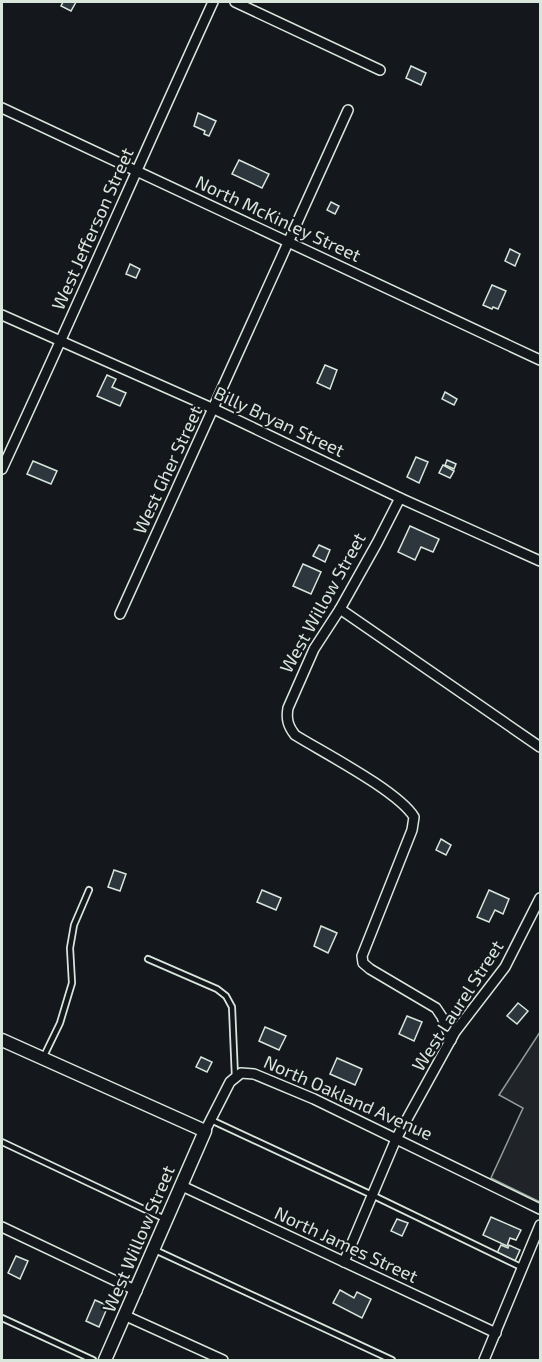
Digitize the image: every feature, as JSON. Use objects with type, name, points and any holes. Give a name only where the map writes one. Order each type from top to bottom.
[{"type":"street","name":"West Jefferson Street","points":[[2,469],[62,341],[213,2]]},
{"type":"street","points":[[236,2],[380,70]]},
{"type":"street","name":"North McKinley Street","points":[[2,108],[540,360]]},
{"type":"street","name":"West Gher Street","points":[[120,614],[348,110]]},
{"type":"street","name":"Billy Bryan Street","points":[[2,315],[214,409],[400,498],[540,561]]},
{"type":"street","name":"West Willow Street","points":[[400,498],[378,543],[314,649],[288,708],[288,726],[295,735],[408,807],[414,817],[412,830],[362,956],[363,963],[436,1008],[451,1040]]},
{"type":"street","points":[[340,609],[540,747]]},
{"type":"street","name":"West Laurel Street","points":[[344,1262],[396,1139],[451,1040],[505,967],[540,898]]},
{"type":"street","points":[[2,1040],[43,1059],[208,1125]]},
{"type":"street","name":"North Oakland Avenue","points":[[208,1125],[235,1077],[241,1073],[254,1074],[314,1099],[540,1209]]},
{"type":"street","name":"West Willow Street","points":[[105,1360],[208,1125]]},
{"type":"street","name":"North James Street","points":[[182,1186],[496,1333]]},
{"type":"street","points":[[484,1360],[540,1225]]},
{"type":"street","points":[[2,1227],[137,1291]]},
{"type":"street","points":[[126,1316],[223,1360]]},
{"type":"lane","points":[[43,1059],[60,1023],[72,983],[70,948],[74,925],[89,890]]},
{"type":"lane","points":[[148,959],[218,989],[226,996],[232,1007],[235,1077]]},
{"type":"lane","points":[[208,1125],[372,1195],[523,1268]]},
{"type":"lane","points":[[2,1142],[168,1220]]},
{"type":"lane","points":[[155,1250],[392,1360]]},
{"type":"lane","points":[[2,1318],[93,1360]]},
{"type":"shaded area","points":[[540,1032],[540,1202],[491,1178],[523,1108],[499,1095]]},
{"type":"building","points":[[63,2],[76,2],[71,11],[61,6]]},
{"type":"building","points":[[411,66],[426,73],[421,85],[406,78]]},
{"type":"building","points":[[198,113],[216,121],[209,136],[204,134],[205,131],[194,126]]},
{"type":"building","points":[[239,160],[269,174],[262,188],[232,174]]},
{"type":"building","points":[[331,202],[339,206],[335,214],[327,210]]},
{"type":"building","points":[[510,249],[520,254],[515,266],[505,261]]},
{"type":"building","points":[[130,264],[140,269],[136,278],[126,274]]},
{"type":"building","points":[[492,285],[506,291],[498,309],[483,305]]},
{"type":"building","points":[[325,365],[337,370],[330,389],[317,383]]},
{"type":"building","points":[[107,375],[116,379],[112,387],[126,393],[120,406],[97,396]]},
{"type":"building","points":[[445,392],[457,399],[454,405],[442,399]]},
{"type":"building","points":[[416,457],[428,462],[419,483],[407,477]]},
{"type":"building","points":[[447,460],[456,464],[454,469],[445,465]]},
{"type":"building","points":[[33,461],[57,471],[51,484],[27,474]]},
{"type":"building","points":[[443,465],[454,471],[450,478],[439,473]]},
{"type":"building","points":[[410,526],[439,539],[433,552],[421,547],[415,560],[398,552]]},
{"type":"building","points":[[319,545],[330,550],[325,562],[313,556]]},
{"type":"building","points":[[303,564],[321,572],[311,594],[293,586]]},
{"type":"building","points":[[441,839],[451,845],[446,855],[436,850]]},
{"type":"building","points":[[114,870],[126,874],[120,891],[108,887]]},
{"type":"building","points":[[262,890],[281,898],[276,910],[257,902]]},
{"type":"building","points":[[489,890],[509,899],[503,914],[495,910],[489,922],[477,917]]},
{"type":"building","points":[[321,926],[337,933],[328,953],[314,946]]},
{"type":"building","points":[[518,1003],[528,1011],[517,1024],[507,1016]]},
{"type":"building","points":[[407,1016],[422,1022],[414,1041],[399,1034]]},
{"type":"building","points":[[265,1027],[286,1036],[279,1050],[259,1041]]},
{"type":"building","points":[[201,1057],[212,1062],[207,1072],[196,1067]]},
{"type":"building","points":[[337,1058],[362,1069],[355,1085],[330,1074]]},
{"type":"building","points":[[491,1217],[521,1230],[516,1240],[510,1238],[507,1246],[483,1235]]},
{"type":"building","points":[[397,1219],[408,1223],[402,1236],[391,1231]]},
{"type":"building","points":[[501,1245],[508,1248],[509,1245],[520,1250],[515,1261],[497,1253]]},
{"type":"building","points":[[16,1256],[28,1261],[20,1279],[8,1273]]},
{"type":"building","points":[[340,1290],[354,1298],[357,1292],[371,1299],[362,1318],[333,1303]]},
{"type":"building","points":[[95,1300],[108,1306],[99,1327],[86,1321]]}]
